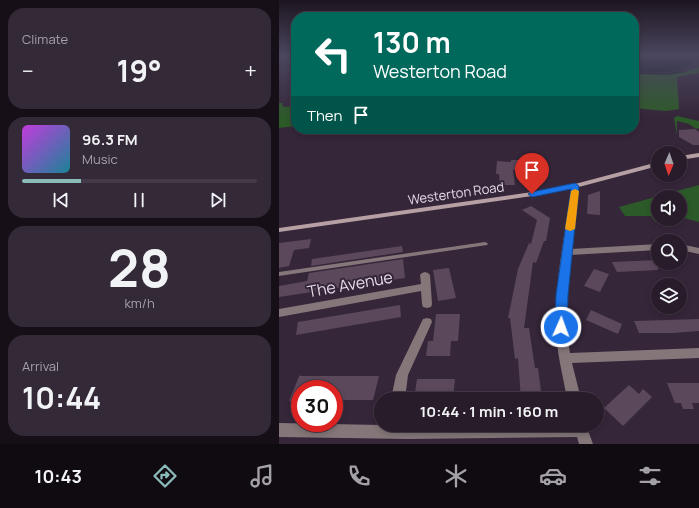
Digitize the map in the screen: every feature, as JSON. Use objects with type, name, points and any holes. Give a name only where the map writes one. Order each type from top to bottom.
[{"type":"street","points":[[687,157],[699,155]]},
{"type":"street","name":"Westerton Road","points":[[279,230],[524,196],[575,186],[651,166]]},
{"type":"street","points":[[572,392],[565,358],[561,327],[562,295],[575,186]]},
{"type":"street","points":[[567,252],[651,247]]},
{"type":"street","points":[[687,248],[699,251]]},
{"type":"street","points":[[425,275],[427,304]]},
{"type":"street","name":"The Avenue","points":[[279,313],[426,287]]},
{"type":"street","points":[[399,392],[402,375],[427,322]]},
{"type":"street","points":[[565,358],[699,353]]},
{"type":"street","points":[[279,430],[374,428]]},
{"type":"street","points":[[582,432],[586,444]]},
{"type":"lane","points":[[279,274],[485,244]]},
{"type":"green space","points":[[639,77],[679,77],[677,77],[679,109],[666,111],[639,108]]},
{"type":"green space","points":[[279,103],[282,103],[283,107],[291,106],[291,127],[279,128]]},
{"type":"green space","points":[[677,116],[699,121],[699,128],[696,129],[689,124],[677,121],[677,135],[674,118]]},
{"type":"green space","points":[[699,185],[699,222],[687,219],[687,190],[681,190]]},
{"type":"green space","points":[[651,198],[651,216],[625,216],[619,207]]},
{"type":"building","points":[[695,129],[699,132],[699,145],[693,145],[679,137],[679,130]]},
{"type":"building","points":[[511,160],[523,160],[523,170],[513,170],[515,185],[500,185],[499,174],[496,174],[497,161],[511,162]]},
{"type":"building","points":[[600,191],[600,215],[587,214],[588,195]]},
{"type":"building","points":[[531,206],[550,218],[546,241],[544,241],[536,263],[533,262],[524,328],[529,328],[535,368],[538,368],[541,392],[520,392],[518,358],[515,359],[510,318],[508,318],[518,269],[529,243],[531,244],[537,220],[522,210]]},
{"type":"building","points":[[311,239],[309,248],[294,250],[289,266],[279,268],[279,243]]},
{"type":"building","points":[[402,246],[403,252],[311,266],[312,259]]},
{"type":"building","points":[[403,259],[405,278],[279,297],[279,286],[307,281],[309,273]]},
{"type":"building","points":[[651,260],[651,270],[658,270],[617,272],[612,262]]},
{"type":"building","points":[[449,268],[456,298],[438,301],[433,270]]},
{"type":"building","points":[[594,269],[609,274],[600,292],[584,286]]},
{"type":"building","points":[[400,305],[401,317],[296,335],[298,322]]},
{"type":"building","points":[[591,310],[622,324],[618,334],[586,320]]},
{"type":"building","points":[[436,314],[460,314],[458,341],[451,341],[450,356],[426,356],[428,341],[433,341]]},
{"type":"building","points":[[699,319],[699,331],[673,333],[639,333],[634,321]]},
{"type":"building","points":[[300,374],[300,376],[379,376],[373,400],[343,400],[343,380],[298,380]]},
{"type":"building","points":[[417,379],[455,379],[454,392],[415,392]]},
{"type":"building","points":[[667,383],[699,383],[699,403],[692,403],[694,409],[683,409],[681,403],[675,403]]},
{"type":"building","points":[[629,385],[639,394],[643,389],[652,397],[623,426],[604,408]]},
{"type":"slow traffic","points":[[570,229],[575,191]]},
{"type":"route","points":[[532,194],[575,186],[562,295],[561,327]]}]
